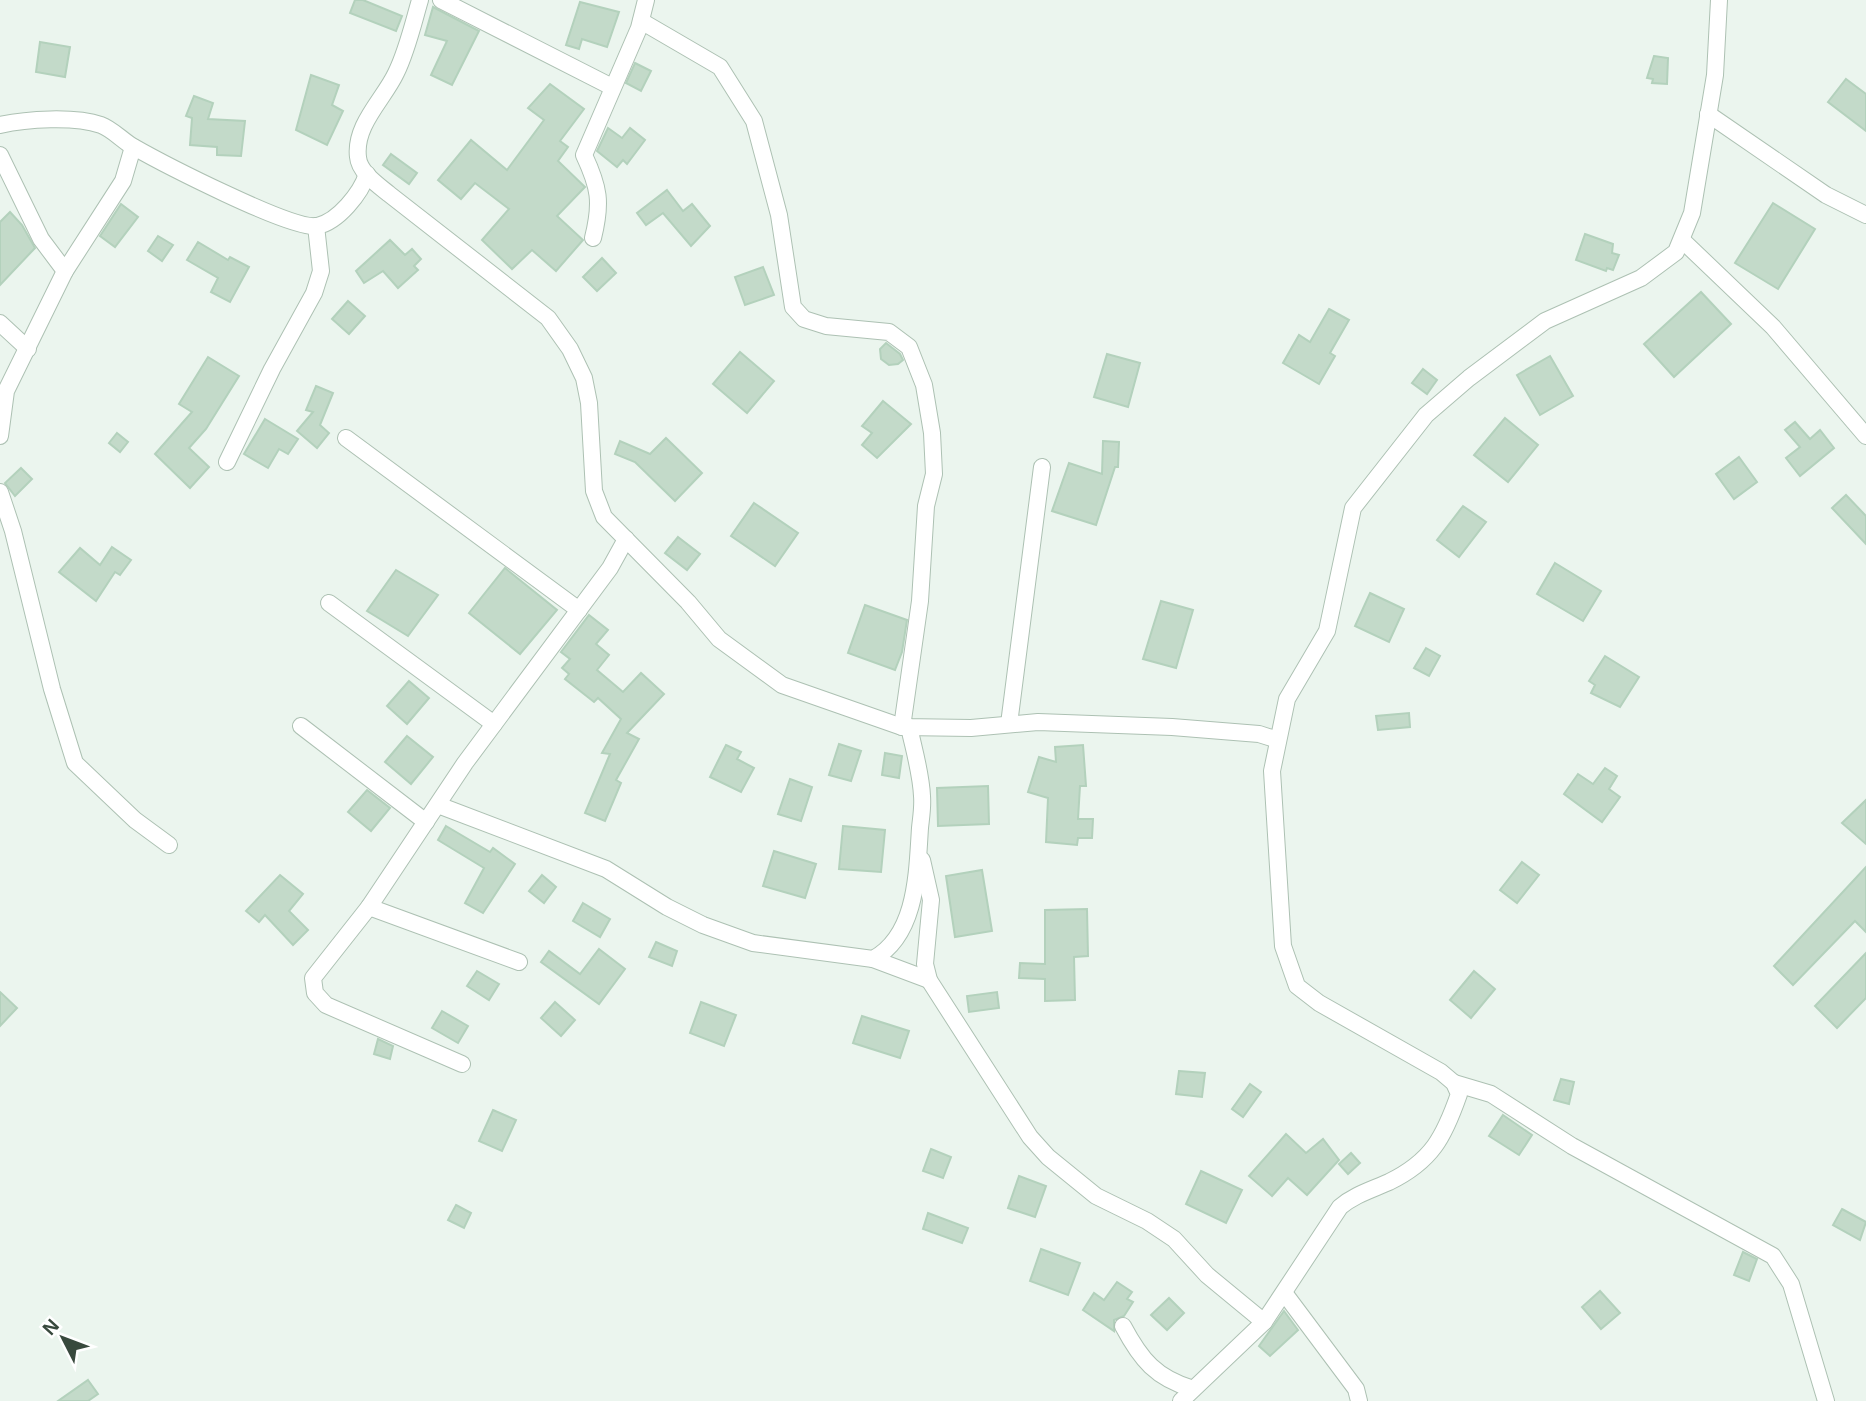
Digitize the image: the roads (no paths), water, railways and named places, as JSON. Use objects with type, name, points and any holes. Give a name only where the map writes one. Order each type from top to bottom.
[{"type":"street","points":[[420,0],[396,73],[371,111],[360,138],[357,158],[366,174],[389,194],[548,318],[570,349],[584,377],[589,403],[594,491],[604,517],[688,602],[719,639],[782,685],[905,727],[1038,722],[1172,727],[1259,734],[1278,740]]},
{"type":"street","points":[[441,0],[612,87]]},
{"type":"street","points":[[593,238],[599,215],[599,191],[584,155],[603,116],[612,87],[641,21],[646,0]]},
{"type":"street","points":[[1719,0],[1715,75],[1692,213],[1676,253],[1641,278],[1545,321],[1469,378],[1426,415],[1353,508],[1327,631],[1287,699],[1272,771],[1283,946],[1297,986],[1319,1003],[1412,1055],[1454,1083],[1491,1094],[1572,1146],[1773,1256],[1791,1284],[1826,1401]]},
{"type":"street","points":[[641,21],[720,67],[754,121],[786,248],[790,301],[793,307],[804,319],[826,326],[890,332],[909,347],[924,385],[932,433],[934,474],[926,506],[920,600],[905,727],[923,798],[919,850],[912,901],[899,933],[885,953],[873,959]]},
{"type":"street","points":[[1708,114],[1826,195],[1866,215]]},
{"type":"street","points":[[0,125],[21,120],[101,125],[133,147],[285,220],[316,226],[334,218],[355,195],[366,174]]},
{"type":"street","points":[[0,436],[6,391],[65,271],[122,181],[133,147]]},
{"type":"street","points":[[0,155],[41,239],[65,271]]},
{"type":"street","points":[[227,462],[256,401],[314,293],[321,271],[316,226]]},
{"type":"street","points":[[1682,240],[1773,327],[1866,436]]},
{"type":"street","points":[[0,323],[28,349]]},
{"type":"street","points":[[346,439],[579,610]]},
{"type":"street","points":[[1009,724],[1042,467]]},
{"type":"street","points":[[2,501],[52,689],[75,763],[135,820],[169,845]]},
{"type":"street","points":[[462,1064],[326,1005],[314,993],[313,978],[318,968],[369,907],[494,724],[610,568],[626,539]]},
{"type":"street","points":[[329,603],[494,724]]},
{"type":"street","points":[[301,726],[426,822]]},
{"type":"street","points":[[438,805],[606,869],[703,925],[753,943],[873,959],[929,980]]},
{"type":"street","points":[[919,850],[931,900],[932,923],[925,964],[929,980],[1030,1137],[1048,1157],[1096,1196],[1147,1221],[1174,1239],[1207,1275],[1264,1322]]},
{"type":"street","points":[[369,907],[519,961]]},
{"type":"street","points":[[1181,1401],[1264,1322],[1340,1208],[1351,1198],[1399,1176],[1433,1151],[1446,1130],[1459,1094],[1454,1083]]},
{"type":"street","points":[[1285,1294],[1356,1389],[1359,1401]]},
{"type":"street","points":[[1123,1326],[1135,1348],[1153,1369],[1167,1381],[1193,1389]]}]
